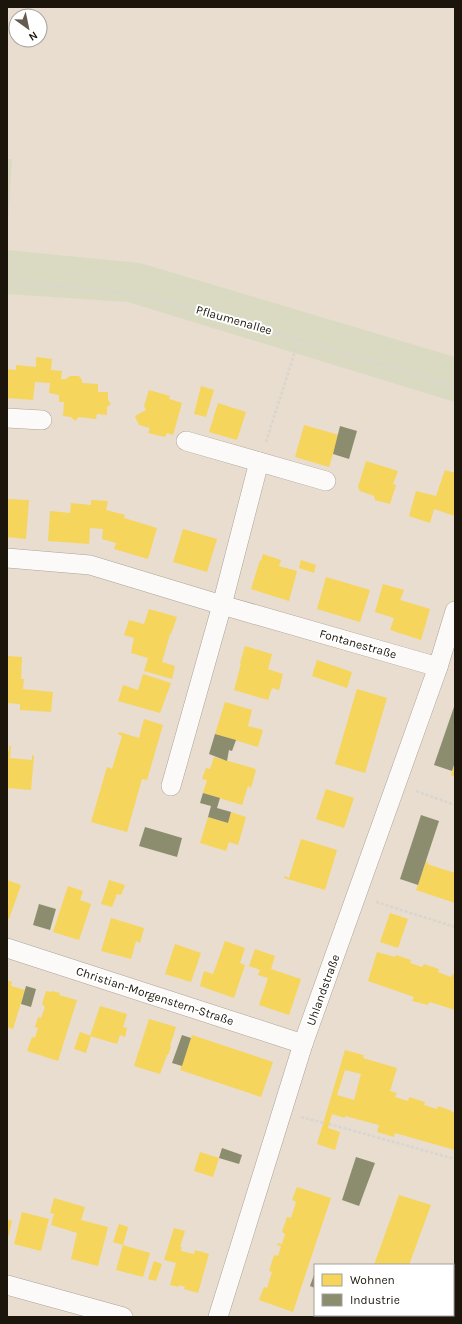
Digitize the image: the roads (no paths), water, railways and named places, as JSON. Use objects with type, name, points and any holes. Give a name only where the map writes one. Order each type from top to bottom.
[{"type":"street","points":[[7,418],[42,420]]},
{"type":"street","points":[[186,441],[326,481]]},
{"type":"street","points":[[171,786],[222,606],[259,462]]},
{"type":"street","name":"Fontanestraße","points":[[7,558],[90,565],[222,606],[438,667]]},
{"type":"street","points":[[438,667],[455,611]]},
{"type":"street","name":"Uhlandstraße","points":[[218,1317],[304,1044],[438,667]]},
{"type":"street","name":"Christian-Morgenstern-Straße","points":[[7,948],[304,1044]]},
{"type":"street","points":[[7,1285],[123,1317]]}]
